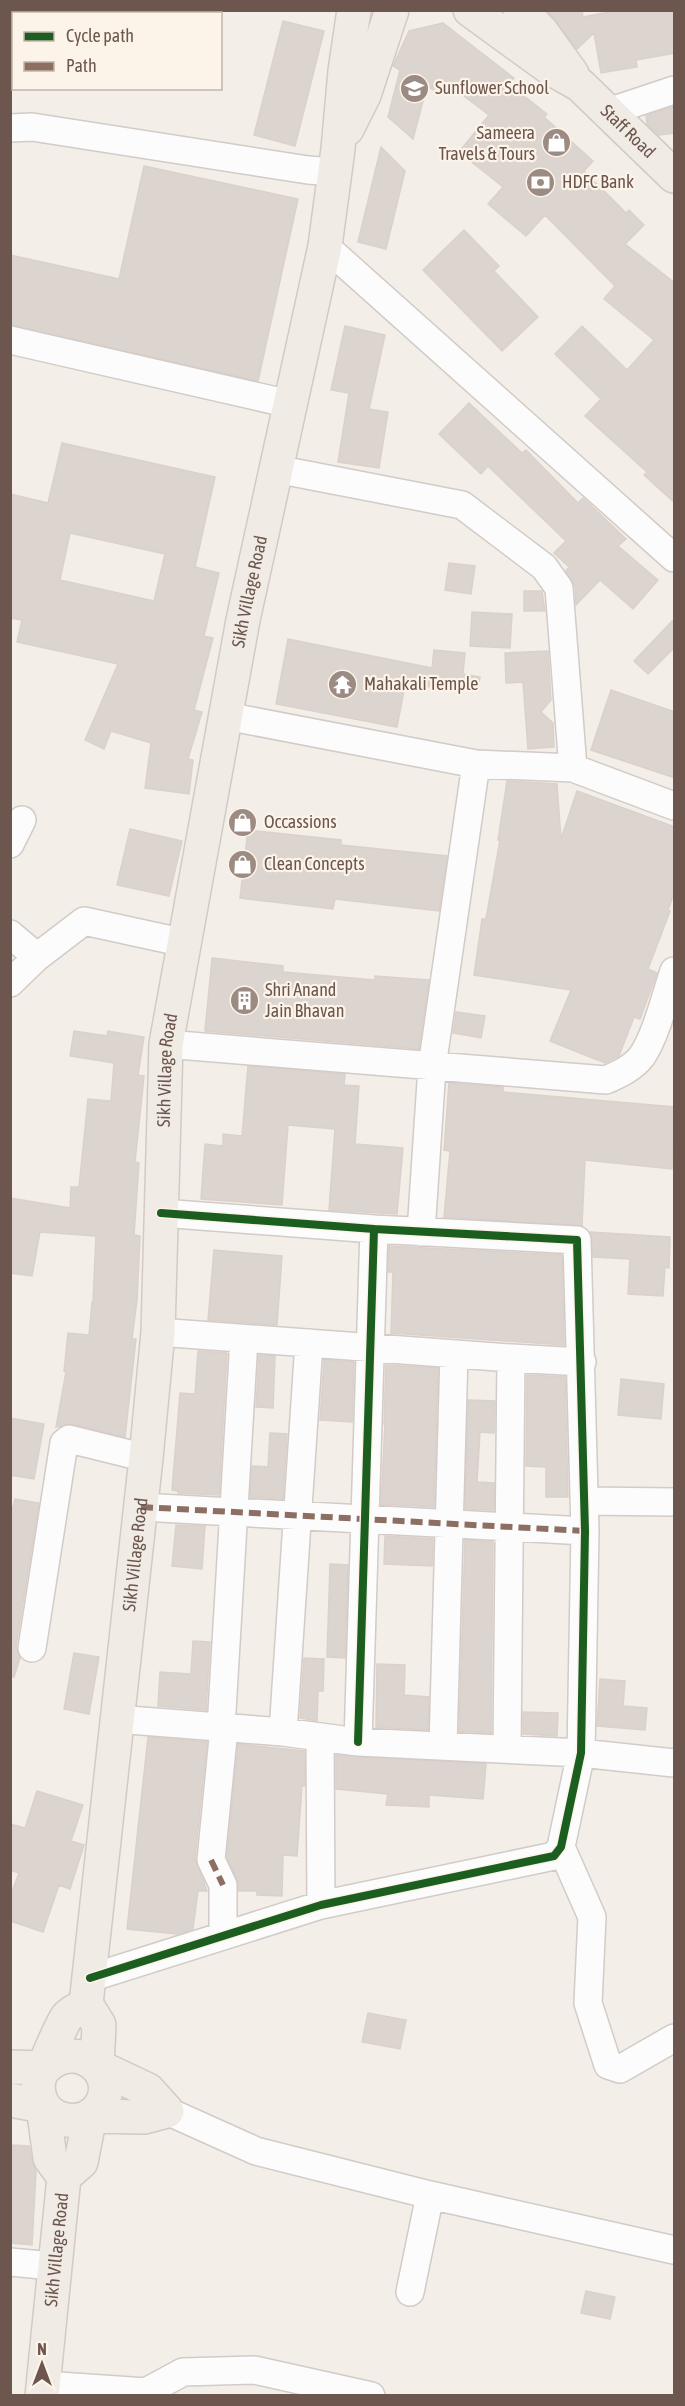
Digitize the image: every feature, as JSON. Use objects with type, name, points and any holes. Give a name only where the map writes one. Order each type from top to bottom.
[{"type":"main road","name":"Sikh Village Road","points":[[88,1991],[158,1332],[166,1044],[243,620],[325,246],[354,10]]},
{"type":"main road","name":"Sikh Village Road","points":[[336,161],[364,95],[392,10]]},
{"type":"main road","name":"Staff Road","points":[[470,10],[550,68],[580,85]]},
{"type":"main road","name":"Staff Road","points":[[520,10],[541,30],[580,85],[675,176]]},
{"type":"main road","points":[[88,1991],[99,2025],[97,2066],[103,2076],[104,2098],[90,2116],[81,2162],[64,2177],[50,2158],[38,2086],[67,2017],[88,1991]]},
{"type":"main road","points":[[10,2067],[45,2067],[52,2061],[70,2055],[81,2056],[148,2090],[167,2111],[144,2117],[90,2116],[80,2120],[60,2119],[43,2106],[10,2100]]},
{"type":"main road","name":"Sikh Village Road","points":[[43,2390],[53,2266],[64,2177]]},
{"type":"street","points":[[608,112],[675,90]]},
{"type":"street","points":[[10,128],[32,127],[297,169],[336,161]]},
{"type":"street","points":[[325,246],[675,558]]},
{"type":"street","points":[[10,340],[290,404]]},
{"type":"street","points":[[276,469],[462,505],[544,567],[560,588],[573,768]]},
{"type":"street","points":[[226,716],[476,764],[573,768],[675,806]]},
{"type":"street","points":[[421,1232],[432,1067],[476,764]]},
{"type":"street","points":[[10,983],[37,957],[84,921],[184,943]]},
{"type":"street","points":[[10,934],[37,957]]},
{"type":"street","points":[[166,1044],[606,1080],[627,1070],[642,1056],[675,971]]},
{"type":"street","points":[[88,1991],[223,1936],[321,1905],[554,1856],[561,1847],[581,1753],[585,1531],[577,1240],[374,1229],[161,1213]]},
{"type":"street","points":[[358,1742],[374,1229]]},
{"type":"street","points":[[158,1332],[582,1362]]},
{"type":"street","points":[[223,1936],[223,1885],[211,1860],[222,1728],[244,1339]]},
{"type":"street","points":[[283,1732],[309,1343]]},
{"type":"street","points":[[443,1746],[454,1354]]},
{"type":"street","points":[[507,1749],[511,1358]]},
{"type":"street","points":[[32,1648],[64,1443],[69,1439],[146,1458]]},
{"type":"street","points":[[584,1501],[675,1502]]},
{"type":"street","points":[[141,1507],[585,1531]]},
{"type":"street","points":[[116,1719],[283,1732],[358,1742],[581,1753],[675,1763]]},
{"type":"street","points":[[320,1738],[321,1905]]},
{"type":"street","points":[[561,1847],[592,1917],[588,2004],[608,2066],[620,2069],[675,2038]]},
{"type":"street","points":[[167,2111],[256,2151],[430,2195],[675,2250]]},
{"type":"street","points":[[410,2292],[430,2195]]},
{"type":"street","points":[[10,2262],[53,2266]]},
{"type":"street","points":[[43,2390],[145,2394],[183,2372],[254,2370],[371,2396]]},
{"type":"building","points":[[547,10],[582,10],[583,17],[619,10],[675,10],[675,53],[636,60],[637,67],[601,73],[594,33],[577,49]]},
{"type":"building","points":[[283,21],[324,31],[295,146],[254,135]]},
{"type":"building","points":[[443,23],[514,78],[509,84],[547,114],[544,117],[593,161],[584,171],[626,213],[629,210],[644,225],[625,244],[675,283],[675,503],[644,475],[647,472],[585,416],[601,399],[555,354],[582,326],[627,370],[654,340],[604,299],[615,286],[545,215],[526,236],[488,204],[503,187],[459,152],[489,115],[444,81],[437,92],[427,86],[413,139],[388,117],[400,70],[393,66],[409,31]]},
{"type":"building","points":[[675,106],[675,133],[659,135],[647,124],[646,116]]},
{"type":"building","points":[[381,147],[405,171],[386,249],[358,242]]},
{"type":"building","points":[[144,166],[298,199],[258,381],[10,325],[10,255],[119,279]]},
{"type":"building","points":[[464,230],[499,266],[494,271],[538,317],[502,351],[423,270]]},
{"type":"building","points":[[345,326],[385,335],[369,409],[388,412],[379,468],[338,462],[349,393],[331,390]]},
{"type":"building","points":[[469,403],[522,453],[526,450],[578,503],[583,498],[626,539],[618,546],[658,580],[633,609],[600,580],[576,605],[575,586],[566,571],[569,567],[554,553],[566,541],[488,466],[481,474],[439,434]]},
{"type":"building","points":[[62,443],[215,477],[195,567],[219,573],[204,636],[213,638],[194,710],[202,712],[188,759],[193,760],[189,794],[145,788],[151,743],[111,731],[104,749],[85,740],[118,664],[17,642],[22,620],[10,618],[10,494],[48,503]],"holes":[[[70,533],[165,554],[154,601],[60,580]]]},
{"type":"building","points":[[449,563],[475,566],[471,594],[445,590]]},
{"type":"building","points":[[524,591],[542,591],[545,611],[524,611]]},
{"type":"building","points":[[472,612],[512,614],[510,648],[470,646]]},
{"type":"building","points":[[675,618],[675,647],[648,674],[634,661]]},
{"type":"building","name":"Mahakali Temple","points":[[288,639],[432,668],[434,650],[465,653],[463,674],[480,677],[478,690],[405,685],[397,727],[276,704]]},
{"type":"building","points":[[548,651],[551,700],[541,712],[553,723],[554,747],[528,749],[523,682],[506,683],[505,653]]},
{"type":"building","points":[[611,690],[675,712],[675,778],[591,750]]},
{"type":"building","points":[[507,781],[557,784],[561,839],[577,791],[675,827],[675,891],[668,910],[670,911],[648,969],[657,973],[640,1019],[634,1017],[619,1056],[605,1063],[550,1041],[571,990],[474,975],[482,919],[486,919],[500,840],[498,840]]},
{"type":"building","points":[[130,829],[182,841],[169,896],[117,885]]},
{"type":"building","points":[[248,830],[341,840],[341,845],[447,856],[439,911],[335,899],[333,909],[240,898]]},
{"type":"building","points":[[212,958],[283,966],[283,972],[375,980],[375,976],[429,980],[419,1049],[205,1031]]},
{"type":"building","points":[[456,1012],[485,1016],[481,1038],[453,1033]]},
{"type":"building","points":[[74,1031],[107,1036],[108,1031],[144,1037],[138,1075],[144,1076],[135,1162],[139,1163],[134,1235],[140,1236],[137,1300],[132,1339],[136,1339],[125,1437],[73,1424],[56,1427],[66,1372],[64,1371],[68,1333],[89,1335],[96,1236],[40,1232],[32,1276],[10,1273],[10,1198],[70,1208],[71,1187],[79,1187],[88,1099],[111,1101],[114,1063],[70,1056]]},
{"type":"building","points":[[248,1066],[345,1074],[344,1085],[359,1086],[355,1144],[403,1148],[397,1214],[329,1210],[335,1129],[288,1125],[282,1205],[201,1199],[205,1144],[223,1146],[223,1134],[242,1136]]},
{"type":"building","points":[[449,1083],[503,1087],[503,1092],[675,1107],[672,1169],[585,1160],[582,1226],[444,1217],[450,1151],[444,1150]]},
{"type":"building","points":[[590,1232],[670,1237],[669,1268],[665,1267],[663,1296],[628,1294],[630,1259],[593,1257]]},
{"type":"building","points":[[389,1246],[562,1255],[564,1345],[391,1333],[393,1272],[388,1272]]},
{"type":"building","points":[[214,1250],[282,1256],[277,1325],[208,1320]]},
{"type":"building","points":[[198,1351],[227,1353],[219,1495],[178,1493],[172,1490],[180,1393],[195,1394]]},
{"type":"building","points":[[259,1355],[275,1356],[273,1408],[256,1407]]},
{"type":"building","points":[[324,1360],[354,1362],[352,1422],[320,1420]]},
{"type":"building","points":[[386,1365],[438,1368],[434,1507],[381,1504]]},
{"type":"building","points":[[527,1375],[565,1377],[568,1497],[546,1497],[546,1467],[526,1466]]},
{"type":"building","points":[[621,1379],[664,1384],[661,1419],[618,1415]]},
{"type":"building","points":[[468,1400],[495,1401],[494,1433],[480,1432],[477,1482],[494,1483],[494,1510],[465,1509]]},
{"type":"building","points":[[10,1418],[44,1424],[34,1479],[10,1475]]},
{"type":"building","points":[[270,1433],[287,1434],[283,1499],[250,1497],[252,1466],[268,1467]]},
{"type":"building","points":[[15,1499],[39,1503],[16,1646],[20,1658],[14,1677],[10,1677],[10,1519]]},
{"type":"building","points":[[176,1525],[205,1526],[202,1569],[172,1566]]},
{"type":"building","points":[[385,1536],[433,1539],[432,1566],[384,1564]]},
{"type":"building","points":[[465,1540],[493,1542],[491,1733],[459,1731]]},
{"type":"building","points":[[330,1564],[348,1565],[345,1658],[327,1657]]},
{"type":"building","points":[[193,1641],[210,1642],[206,1710],[158,1706],[160,1672],[191,1674]]},
{"type":"building","points":[[74,1653],[99,1657],[89,1714],[64,1709]]},
{"type":"building","points":[[304,1658],[324,1659],[323,1691],[318,1691],[317,1721],[300,1718]]},
{"type":"building","points":[[377,1664],[405,1665],[404,1695],[429,1697],[428,1730],[376,1727]]},
{"type":"building","points":[[600,1679],[625,1681],[623,1706],[647,1708],[645,1730],[597,1726]]},
{"type":"building","points":[[523,1712],[558,1713],[557,1736],[523,1734]]},
{"type":"building","points":[[148,1737],[207,1742],[195,1858],[207,1891],[198,1891],[193,1929],[177,1934],[127,1929]]},
{"type":"building","points":[[238,1744],[304,1751],[305,1786],[302,1786],[297,1856],[283,1855],[282,1896],[257,1895],[257,1891],[239,1891],[237,1879],[227,1857]]},
{"type":"building","points":[[336,1755],[486,1764],[483,1799],[429,1795],[429,1807],[386,1805],[388,1794],[336,1789]]},
{"type":"building","points":[[37,1791],[83,1805],[71,1841],[84,1845],[70,1889],[59,1885],[43,1932],[10,1921],[10,1897],[19,1873],[10,1870],[10,1824],[25,1828]]},
{"type":"building","points":[[368,2013],[406,2020],[400,2049],[362,2042]]},
{"type":"building","points":[[10,2145],[29,2146],[36,2171],[32,2245],[10,2243]]},
{"type":"building","points":[[586,2291],[615,2297],[610,2319],[581,2313]]},
{"type":"marked path","points":[[141,1507],[585,1531]]},
{"type":"marked path","points":[[211,1860],[223,1885]]},
{"type":"cycle path","points":[[161,1213],[374,1229],[358,1742]]},
{"type":"cycle path","points":[[90,1978],[321,1905],[554,1856],[561,1847],[581,1753],[585,1531],[577,1240],[374,1229]]},
{"type":"place","name":"Sunflower School","points":[[414,88]]},
{"type":"place","name":"Sameera Travels & Tours","points":[[556,143]]},
{"type":"place","name":"HDFC Bank","points":[[541,182]]},
{"type":"place","name":"Mahakali Temple","points":[[343,684]]},
{"type":"place","name":"Occassions","points":[[243,822]]},
{"type":"place","name":"Clean Concepts","points":[[243,864]]},
{"type":"place","name":"Shri Anand Jain Bhavan","points":[[244,1000]]}]
